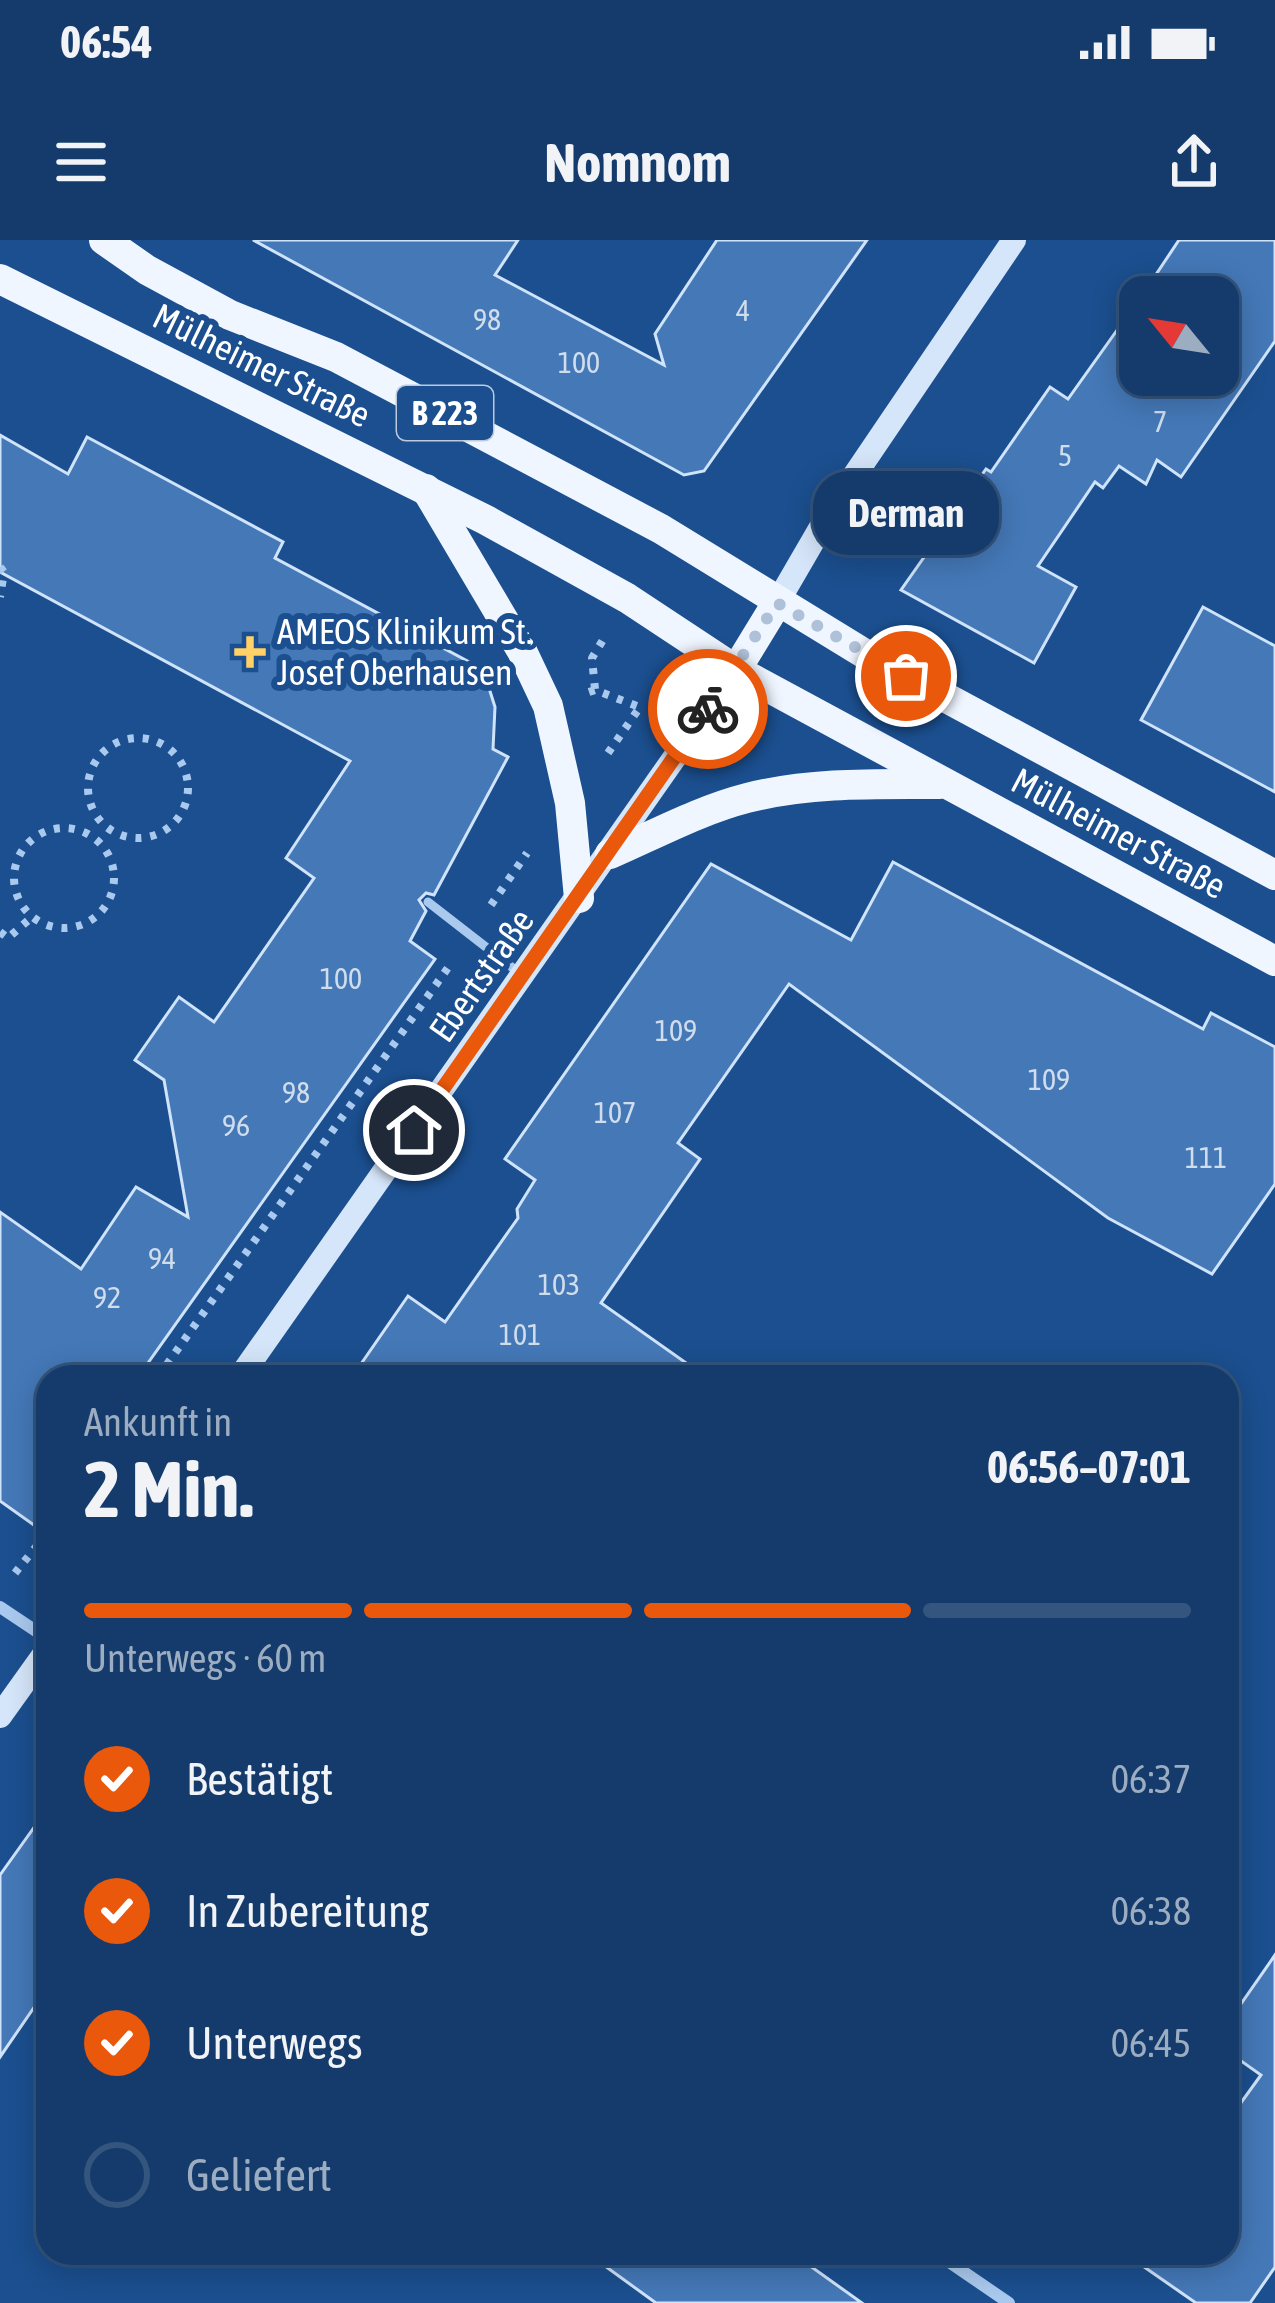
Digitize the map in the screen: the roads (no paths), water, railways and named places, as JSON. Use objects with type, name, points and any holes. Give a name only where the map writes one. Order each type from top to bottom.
[{"type":"main road","name":"Mülheimer Straße","points":[[104,240],[147,270],[230,315],[336,357],[661,529],[777,603],[1275,875]]},
{"type":"main road","name":"Mülheimer Straße","points":[[0,279],[426,488],[627,598],[736,670],[1275,961]]},
{"type":"main road","points":[[426,488],[522,651],[548,706],[566,780],[579,898]]},
{"type":"main road","points":[[736,670],[777,603]]},
{"type":"main road","points":[[610,854],[742,799],[770,793],[847,784],[945,784]]},
{"type":"street","points":[[777,603],[831,510],[1014,240]]},
{"type":"street","name":"Ebertstraße","points":[[248,1365],[736,670]]},
{"type":"street","points":[[0,1607],[36,1631]]},
{"type":"street","points":[[0,1716],[36,1666]]},
{"type":"street","points":[[954,2265],[1009,2303]]},
{"type":"lane","points":[[428,902],[524,976]]},
{"type":"place","name":"AMEOS Klinikum St. Josef Oberhausen","points":[[250,652]]},
{"type":"place","name":"Derman","points":[[906,676]]}]
